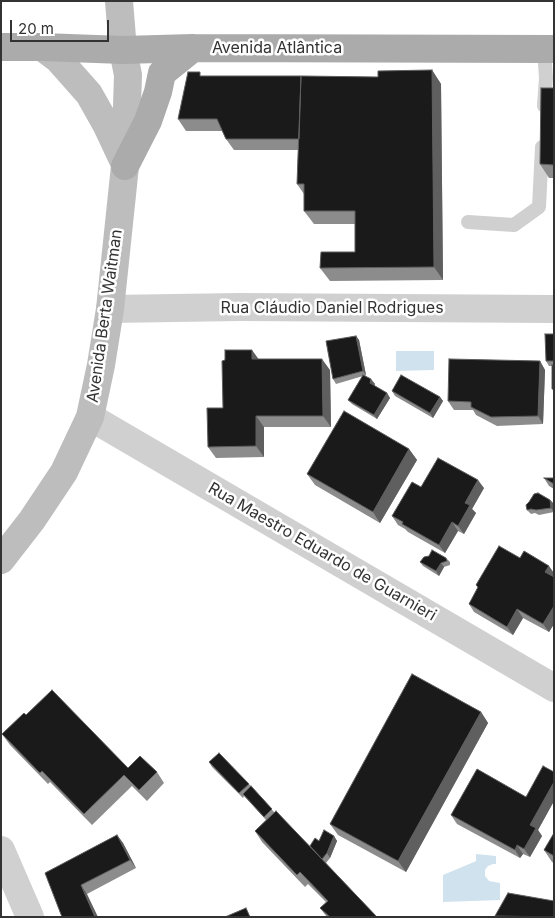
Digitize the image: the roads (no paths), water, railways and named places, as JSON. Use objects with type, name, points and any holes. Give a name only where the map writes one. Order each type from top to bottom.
[{"type":"main road","name":"Avenida Berta Waitman","points":[[1,560],[32,520],[64,472],[90,417],[101,365],[110,309],[125,166],[128,75],[123,50],[119,1]]},
{"type":"main road","name":"Avenida Atlântica","points":[[1,47],[123,50],[193,48],[549,49]]},
{"type":"main road","points":[[42,47],[58,59],[89,94],[107,126],[125,166]]},
{"type":"main road","points":[[125,166],[148,120],[158,92],[162,73],[193,48]]},
{"type":"street","name":"Rua Cláudio Daniel Rodrigues","points":[[110,309],[250,307],[554,309]]},
{"type":"street","name":"Rua Maestro Eduardo de Guarnieri","points":[[90,417],[554,688]]},
{"type":"street","points":[[1,850],[30,917]]},
{"type":"lane","points":[[544,117],[549,49]]},
{"type":"lane","points":[[468,222],[514,225],[539,206],[542,137]]},
{"type":"water","points":[[396,351],[434,351],[434,370],[396,371]]},
{"type":"water","points":[[476,854],[496,856],[496,864],[488,866],[485,870],[485,876],[489,881],[500,883],[500,900],[443,902],[443,875],[476,861]]}]
